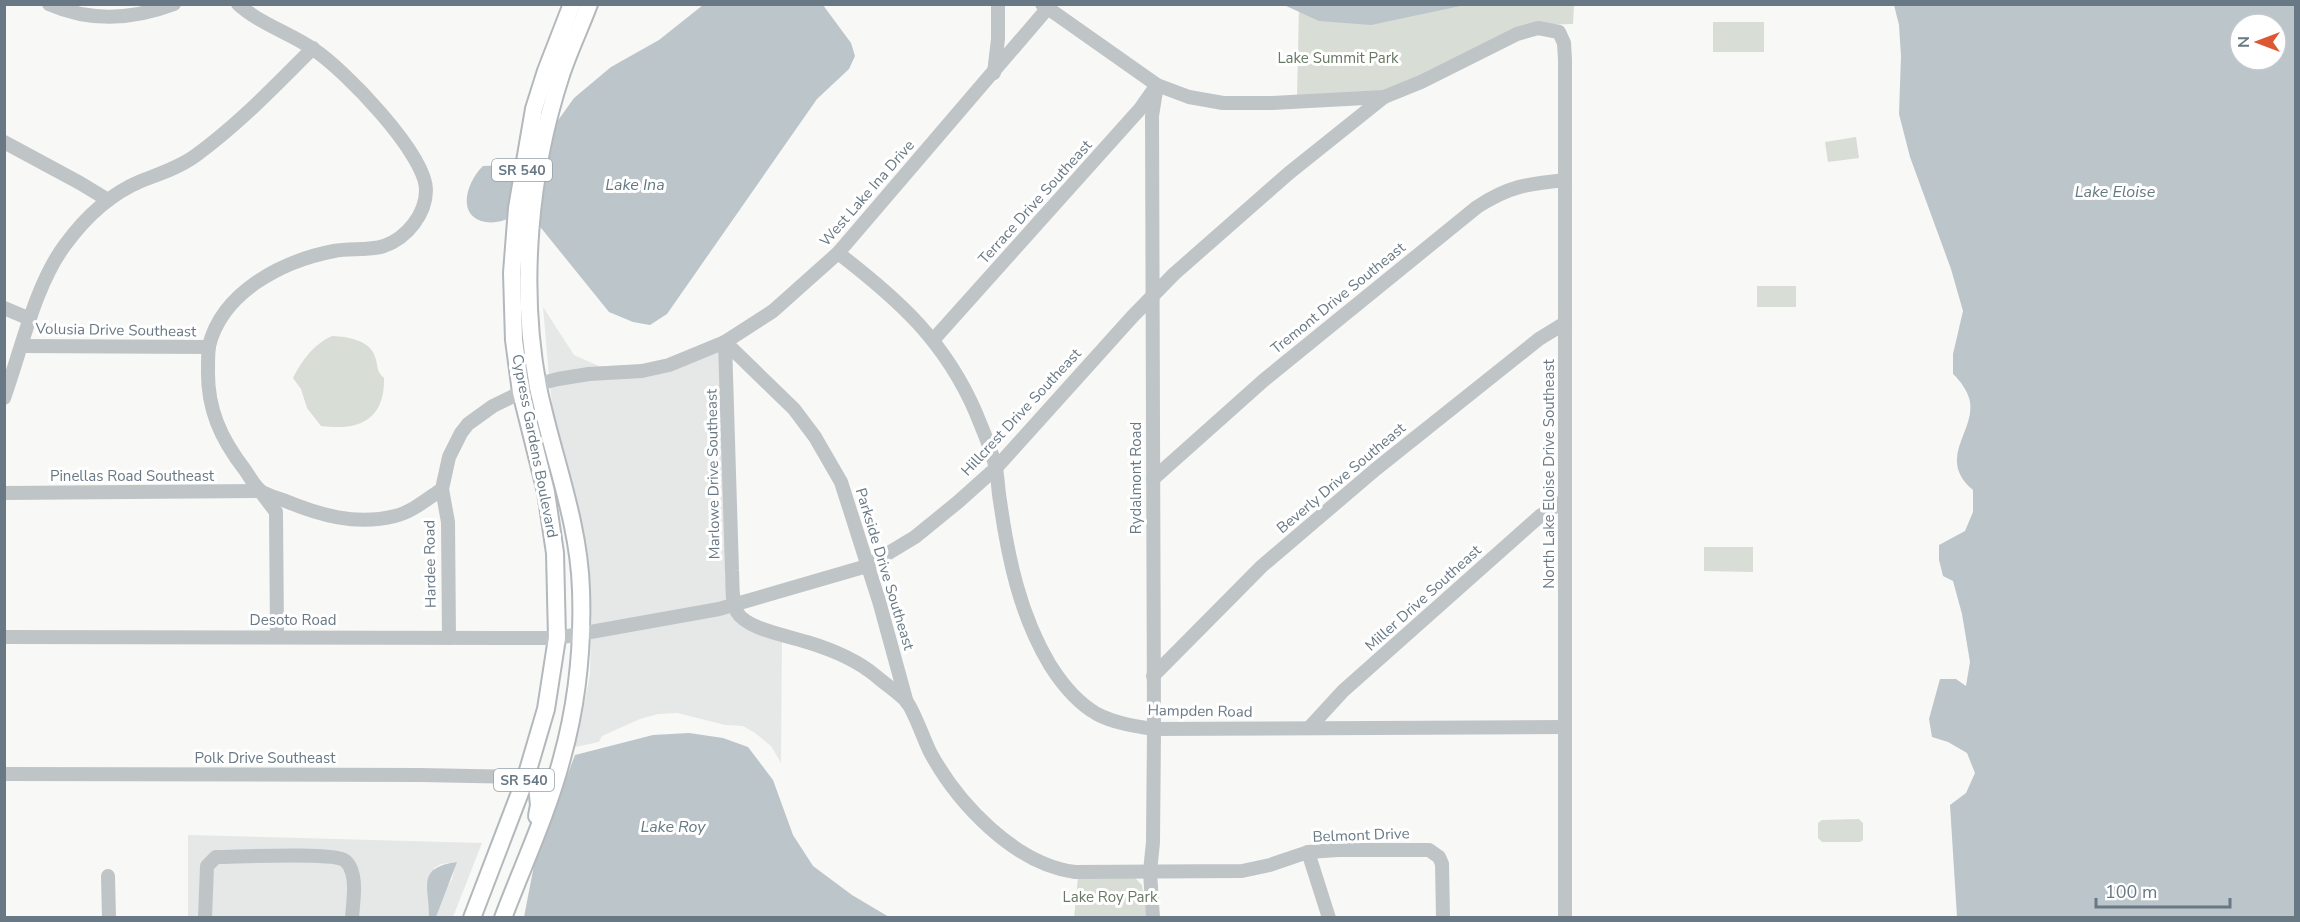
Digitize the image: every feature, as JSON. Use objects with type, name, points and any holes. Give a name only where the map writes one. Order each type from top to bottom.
[{"type":"main road","name":"Cypress Gardens Boulevard","points":[[503,918],[562,760],[574,709],[581,633],[581,590],[577,544],[550,443],[538,384],[529,303],[534,205],[542,148],[554,73],[572,4]]},
{"type":"main road","name":"Cypress Gardens Boulevard","points":[[472,918],[526,777],[546,709],[557,638],[555,553],[546,492],[521,392],[514,340],[512,273],[517,208],[534,109],[589,4]]},
{"type":"main road","points":[[526,777],[537,786],[539,805],[532,843]]},
{"type":"street","points":[[49,4],[76,14],[102,17],[132,16],[174,4]]},
{"type":"street","points":[[238,4],[313,48],[359,89],[382,114],[419,165],[424,176],[426,190],[424,205],[419,215],[406,232],[387,245],[317,255],[270,275],[250,287],[235,298],[221,314],[209,347],[208,384],[210,404],[216,425],[232,453],[276,512],[277,636]]},
{"type":"street","points":[[994,73],[998,39],[998,4]]},
{"type":"street","points":[[1045,7],[1157,85],[1189,97],[1223,103],[1272,103],[1384,97]]},
{"type":"street","name":"West Lake Ina Drive","points":[[442,489],[449,458],[461,433],[468,424],[493,406],[538,384],[589,374],[656,369],[676,363],[725,342],[773,311],[838,253],[994,73],[1045,7]]},
{"type":"street","name":"North Lake Eloise Drive Southeast","points":[[1384,97],[1421,82],[1517,34],[1538,27],[1559,32],[1564,43],[1565,918]]},
{"type":"street","points":[[4,398],[43,286],[60,252],[82,224],[108,200],[139,182],[194,157],[263,98],[313,48]]},
{"type":"street","name":"Rydalmont Road","points":[[1153,918],[1150,903],[1154,729],[1152,116],[1157,85]]},
{"type":"street","name":"Terrace Drive Southeast","points":[[934,339],[1140,109],[1157,85]]},
{"type":"street","name":"Hillcrest Drive Southeast","points":[[581,633],[700,613],[735,604],[867,566],[915,537],[996,468],[1132,317],[1181,268],[1289,173],[1384,97]]},
{"type":"street","points":[[4,142],[108,200]]},
{"type":"street","name":"Tremont Drive Southeast","points":[[1153,480],[1264,380],[1477,207],[1517,186],[1565,180]]},
{"type":"street","name":"Hampden Road","points":[[838,253],[877,283],[912,315],[934,339],[966,392],[980,422],[996,468],[1000,502],[1018,593],[1032,633],[1057,676],[1081,704],[1109,719],[1154,729],[1564,727]]},
{"type":"street","name":"Volusia Drive Southeast","points":[[4,308],[30,319]]},
{"type":"street","name":"Beverly Drive Southeast","points":[[1153,676],[1263,566],[1305,529],[1539,339],[1565,323]]},
{"type":"street","name":"Parkside Drive Southeast","points":[[725,342],[794,409],[815,437],[841,482],[907,703],[930,752],[945,777],[997,835],[1015,849],[1035,860],[1070,872],[1150,872]]},
{"type":"street","name":"Marlowe Drive Southeast","points":[[725,342],[735,604]]},
{"type":"street","name":"Volusia Drive Southeast","points":[[23,345],[209,347]]},
{"type":"street","points":[[260,491],[323,515],[344,519],[372,520],[406,513],[442,489]]},
{"type":"street","name":"Hardee Road","points":[[442,489],[448,522],[449,638]]},
{"type":"street","name":"Pinellas Road Southeast","points":[[4,493],[260,491]]},
{"type":"street","name":"Miller Drive Southeast","points":[[1309,728],[1343,691],[1532,524],[1565,500]]},
{"type":"street","points":[[735,604],[738,614],[766,630],[807,642],[856,662],[907,703]]},
{"type":"street","name":"Desoto Road","points":[[4,637],[557,638],[581,633]]},
{"type":"street","name":"Polk Drive Southeast","points":[[4,774],[526,777]]},
{"type":"street","name":"Belmont Drive","points":[[1150,872],[1242,871],[1270,865],[1308,852],[1421,849],[1436,853],[1443,869],[1443,918]]},
{"type":"street","points":[[1308,852],[1329,918]]},
{"type":"street","points":[[205,918],[207,866],[216,857],[326,856],[344,860],[350,866],[353,879],[352,918]]},
{"type":"street","points":[[108,876],[109,918]]},
{"type":"shaded area","points":[[543,307],[574,355],[599,366],[610,367],[549,377]]},
{"type":"shaded area","points":[[721,349],[729,601],[592,627],[588,554],[553,412],[550,386]]},
{"type":"shaded area","points":[[731,610],[782,639],[781,763],[771,746],[743,726],[725,725],[677,713],[658,714],[640,719],[602,736],[599,742],[575,747],[590,675],[591,636]]},
{"type":"shaded area","points":[[188,835],[482,843],[453,917],[436,917],[452,879],[456,862],[441,864],[434,868],[429,917],[358,917],[355,865],[216,853],[199,917],[188,918]]},
{"type":"shaded area","points":[[302,861],[341,864],[345,868],[348,880],[347,917],[210,918],[212,868],[218,862]]},
{"type":"green space","name":"Lake Summit Park","points":[[1574,5],[1573,24],[1537,25],[1378,94],[1297,98],[1299,7]]},
{"type":"green space","points":[[1713,22],[1764,22],[1764,52],[1713,52]]},
{"type":"green space","points":[[1856,137],[1859,158],[1828,162],[1825,142]]},
{"type":"green space","points":[[1757,286],[1796,286],[1796,307],[1757,307]]},
{"type":"green space","points":[[332,336],[359,341],[370,348],[374,353],[379,372],[384,378],[380,404],[375,413],[367,420],[347,427],[321,426],[307,408],[301,389],[293,378],[309,353]]},
{"type":"green space","points":[[1704,547],[1753,547],[1753,572],[1704,571]]},
{"type":"green space","points":[[1859,819],[1863,823],[1863,840],[1860,842],[1822,842],[1818,838],[1818,823],[1822,820]]},
{"type":"green space","name":"Lake Roy Park","points":[[1078,877],[1135,878],[1142,885],[1147,917],[1074,918]]},
{"type":"water","name":"Lake Ina","points":[[703,5],[823,5],[851,43],[855,56],[849,69],[817,99],[667,314],[650,325],[633,322],[609,312],[533,218],[523,213],[496,222],[476,219],[467,206],[467,198],[472,180],[483,166],[507,165],[524,168],[574,98],[611,67],[659,40]]},
{"type":"water","points":[[1284,5],[1465,5],[1371,25],[1319,21]]},
{"type":"water","name":"Lake Eloise","points":[[1894,5],[2295,5],[2295,917],[1957,917],[1950,805],[1966,793],[1975,773],[1967,753],[1948,742],[1932,737],[1929,719],[1940,679],[1956,679],[1966,686],[1970,662],[1962,614],[1953,581],[1943,576],[1939,560],[1939,545],[1965,531],[1973,512],[1973,490],[1962,479],[1957,456],[1970,413],[1970,402],[1964,387],[1953,374],[1953,354],[1963,311],[1951,269],[1910,157],[1899,114],[1901,56],[1899,25]]},
{"type":"water","name":"Lake Roy","points":[[689,733],[723,738],[748,747],[773,780],[793,835],[813,866],[852,895],[889,917],[524,917],[535,860],[575,755],[653,735]]},
{"type":"water","points":[[457,862],[436,917],[429,917],[427,888],[430,874],[444,865]]}]
